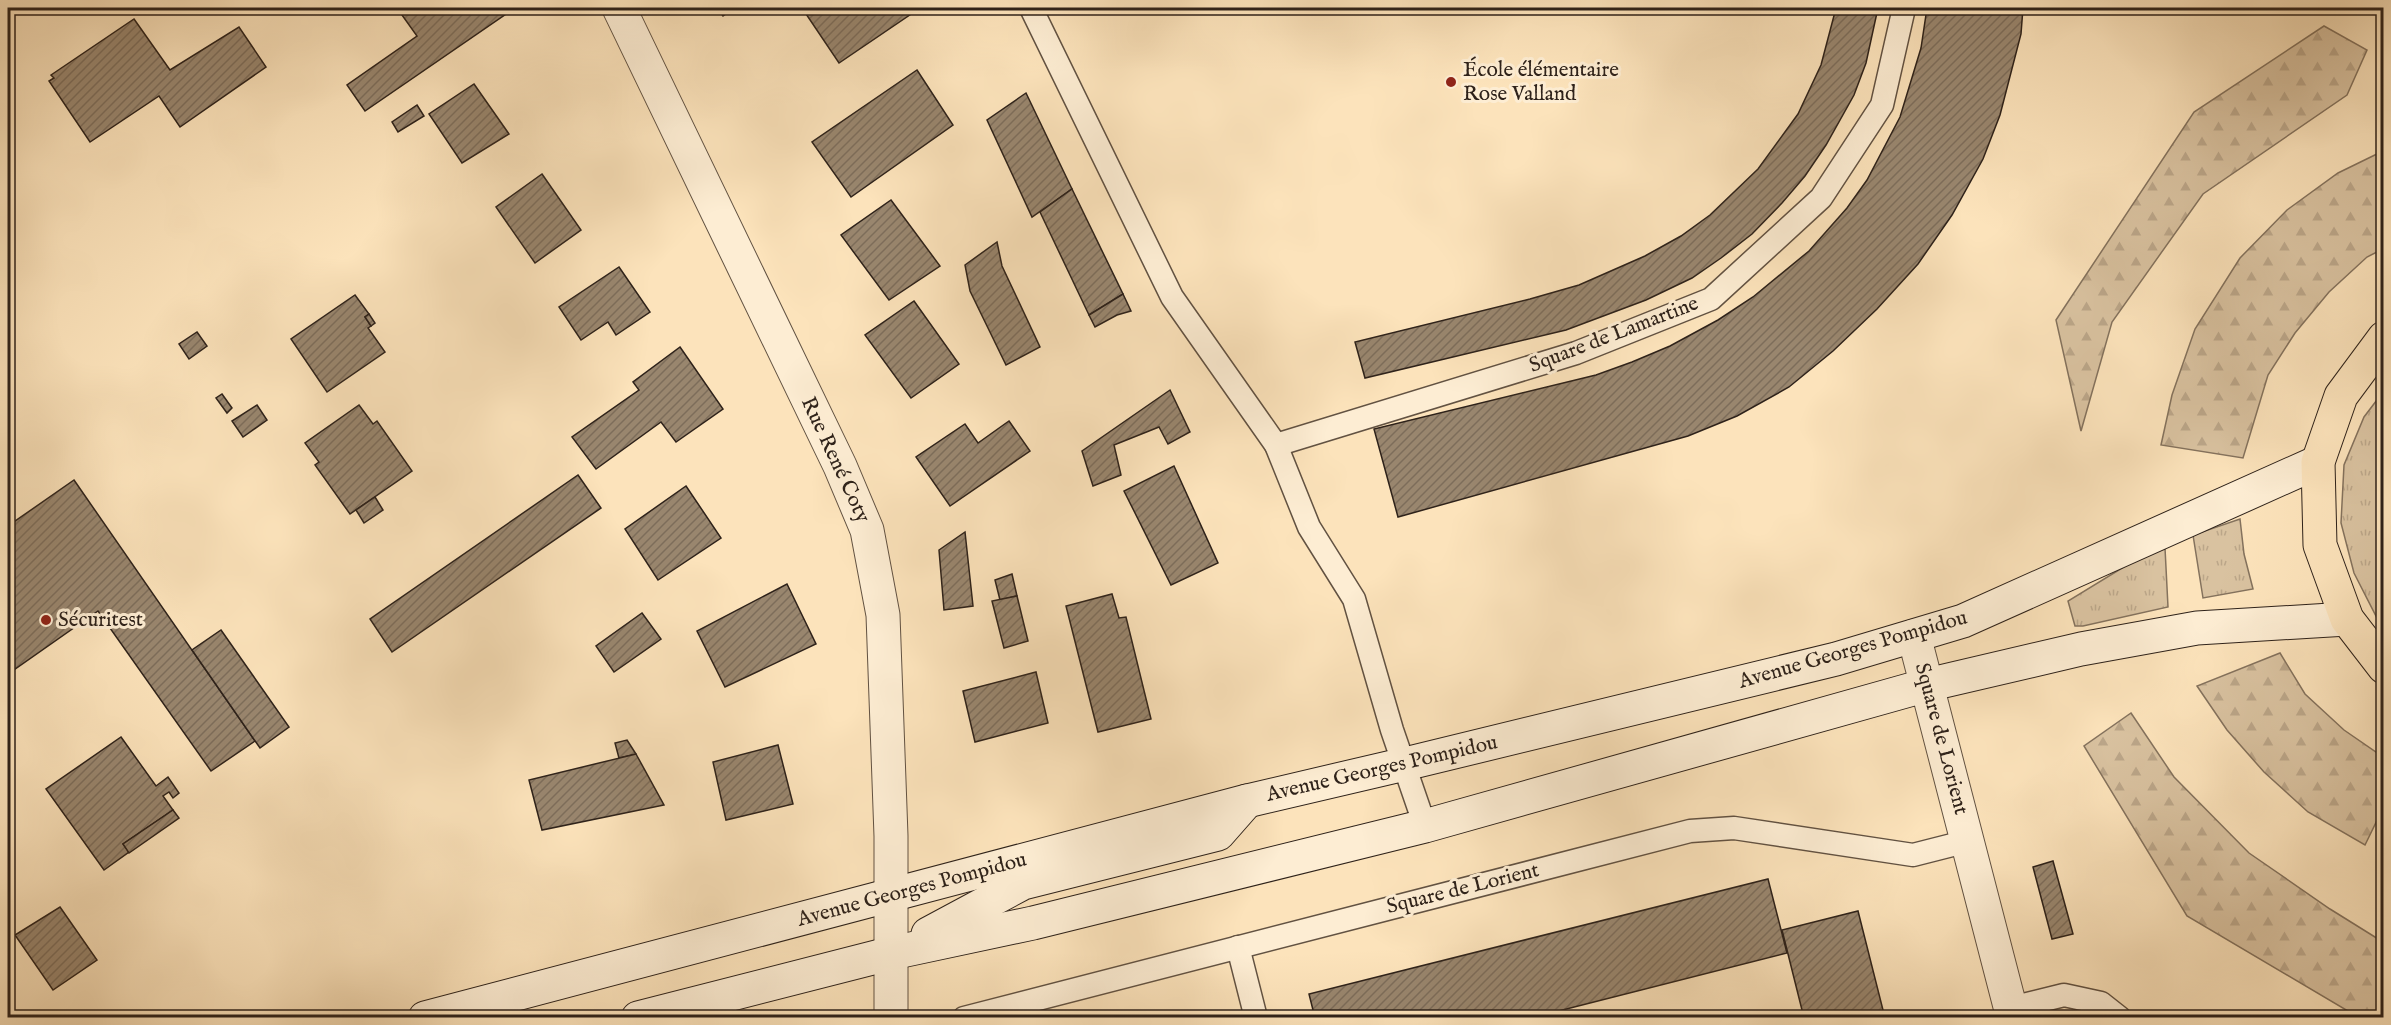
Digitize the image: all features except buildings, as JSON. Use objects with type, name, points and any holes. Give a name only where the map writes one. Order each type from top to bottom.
[{"type":"main road","name":"Rue René Coty","points":[[619,8],[840,466],[867,530],[883,615],[893,895],[891,1017]]},
{"type":"main road","points":[[2384,338],[2341,396],[2318,462],[2320,545],[2347,619],[2384,667]]},
{"type":"main road","name":"Avenue Georges Pompidou","points":[[434,1016],[1247,801],[1836,659],[1963,621],[2318,462]]},
{"type":"main road","points":[[638,1017],[891,953],[1033,922],[1425,826],[1927,685],[2081,649],[2197,628],[2347,619]]},
{"type":"main road","name":"Square de Lorient","points":[[1914,636],[2012,1013]]},
{"type":"main road","points":[[891,953],[1023,883],[1218,834],[1247,801]]},
{"type":"lane","points":[[1031,8],[1172,297],[1276,445],[1309,527],[1354,599],[1392,730],[1425,826]]},
{"type":"lane","name":"Square de Lamartine","points":[[1276,445],[1576,353],[1711,299],[1821,198],[1882,105],[1904,8]]},
{"type":"lane","name":"Square de Lorient","points":[[964,1017],[1690,831],[1734,828],[1913,855],[1968,841]]},
{"type":"lane","points":[[1238,947],[1256,1017]]},
{"type":"lane","points":[[2012,1013],[2064,995],[2101,1003],[2120,1017]]},
{"type":"green space","points":[[2324,26],[2367,50],[2347,95],[2203,194],[2112,322],[2081,431],[2056,320],[2194,112]]},
{"type":"green space","points":[[2383,151],[2383,249],[2367,257],[2329,292],[2295,333],[2268,375],[2243,458],[2161,445],[2172,395],[2195,329],[2240,258],[2287,210],[2338,173]]},
{"type":"green space","points":[[2383,392],[2383,626],[2354,573],[2341,523],[2344,465],[2364,417]]},
{"type":"green space","points":[[2240,519],[2244,554],[2253,589],[2203,598],[2193,535]]},
{"type":"green space","points":[[2165,548],[2168,607],[2075,626],[2068,601],[2145,554]]},
{"type":"green space","points":[[2280,653],[2305,694],[2344,730],[2383,757],[2383,808],[2365,845],[2308,812],[2264,772],[2227,730],[2197,686]]},
{"type":"green space","points":[[2131,713],[2174,777],[2249,853],[2330,909],[2383,942],[2383,1017],[2358,1017],[2187,916],[2084,746]]},
{"type":"place","name":"École élémentaire Rose Valland","points":[[1451,82]]},
{"type":"place","name":"Sécuritest","points":[[46,620]]}]
